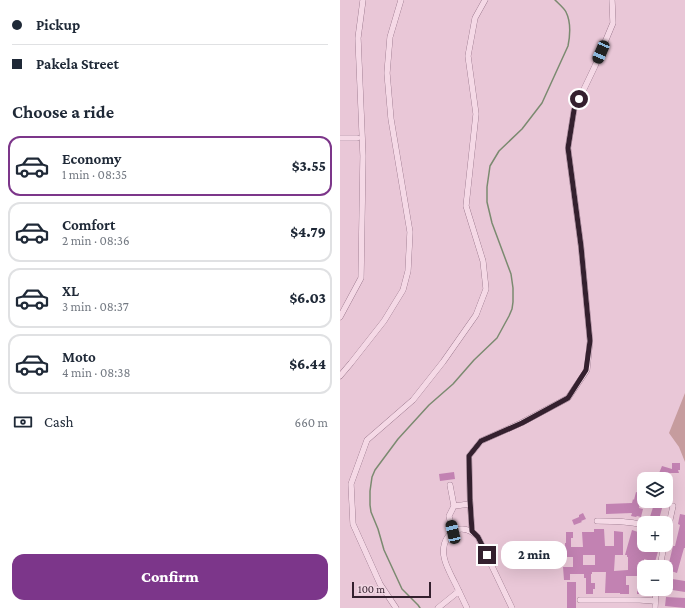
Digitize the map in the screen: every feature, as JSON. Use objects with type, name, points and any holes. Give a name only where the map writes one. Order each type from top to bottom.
[{"type":"street","points":[[340,317],[361,278],[363,156],[358,38],[363,0]]},
{"type":"street","points":[[340,376],[384,321],[403,290],[408,271],[410,232],[391,119],[388,72],[390,37],[401,0]]},
{"type":"street","points":[[396,608],[380,584],[353,524],[351,484],[367,440],[413,400],[443,362],[476,315],[486,288],[483,261],[466,206],[476,114],[468,56],[475,18],[485,0]]},
{"type":"street","points":[[472,531],[469,456],[481,441],[522,423],[568,398],[586,370],[590,341],[581,246],[568,148],[574,110],[614,23],[612,0]]},
{"type":"street","points":[[340,138],[357,138]]},
{"type":"street","points":[[450,485],[454,506],[449,516],[453,532]]},
{"type":"street","points":[[454,506],[470,504]]},
{"type":"street","points":[[598,521],[622,521],[637,523]]},
{"type":"street","points":[[467,608],[447,567],[443,555],[444,542],[448,536],[453,532],[462,529],[472,531],[482,543],[512,608]]},
{"type":"street","points":[[438,608],[459,590]]},
{"type":"street","points":[[655,596],[655,608]]},
{"type":"street","points":[[580,600],[655,601]]},
{"type":"shaded area","points":[[685,393],[685,462],[679,447],[669,433]]},
{"type":"building","points":[[672,463],[680,463],[680,470],[678,470],[679,473],[660,472],[662,466],[672,469]]},
{"type":"building","points":[[454,472],[455,479],[440,481],[439,474]]},
{"type":"building","points":[[636,492],[637,508],[643,509],[641,516],[631,516],[632,513],[606,514],[606,504],[632,503],[633,499],[634,500]]},
{"type":"building","points":[[653,508],[662,508],[660,516],[650,516]]},
{"type":"building","points":[[583,513],[586,519],[574,525],[572,520],[579,517],[579,515]]},
{"type":"building","points":[[680,514],[685,515],[685,548],[677,573],[673,572],[673,560],[670,560],[680,525],[678,524]]},
{"type":"building","points":[[594,529],[604,529],[605,546],[614,546],[614,531],[623,532],[623,555],[615,555],[614,571],[628,570],[628,557],[625,555],[632,530],[637,532],[637,552],[658,552],[656,560],[637,560],[637,576],[626,576],[626,585],[629,585],[629,594],[605,593],[606,572],[592,572],[591,583],[595,583],[595,589],[593,589],[593,594],[586,594],[586,578],[584,578],[584,574],[570,574],[570,580],[564,580],[563,567],[573,567],[573,557],[563,557],[563,547],[565,547],[566,543],[566,532],[573,532],[571,547],[583,547],[582,532],[594,532]],"holes":[[[583,555],[595,555],[595,565],[583,565]]]},
{"type":"building","points":[[673,579],[685,581],[685,592],[673,590]]},
{"type":"building","points":[[567,582],[576,582],[576,608],[567,608]]},
{"type":"building","points":[[666,597],[685,598],[685,608],[665,606]]},
{"type":"waterway","points":[[420,608],[402,589],[384,550],[371,512],[370,491],[372,477],[375,470],[398,439],[429,405],[453,384],[474,360],[497,338],[512,309],[513,288],[511,274],[492,223],[487,202],[487,187],[490,166],[499,151],[522,129],[542,103],[568,46],[570,29],[568,16],[564,9],[555,0]]},
{"type":"route","points":[[487,555],[482,543],[472,531],[469,456],[481,441],[522,423],[568,398],[586,370],[590,341],[581,246],[568,148],[574,110],[579,99]]}]
